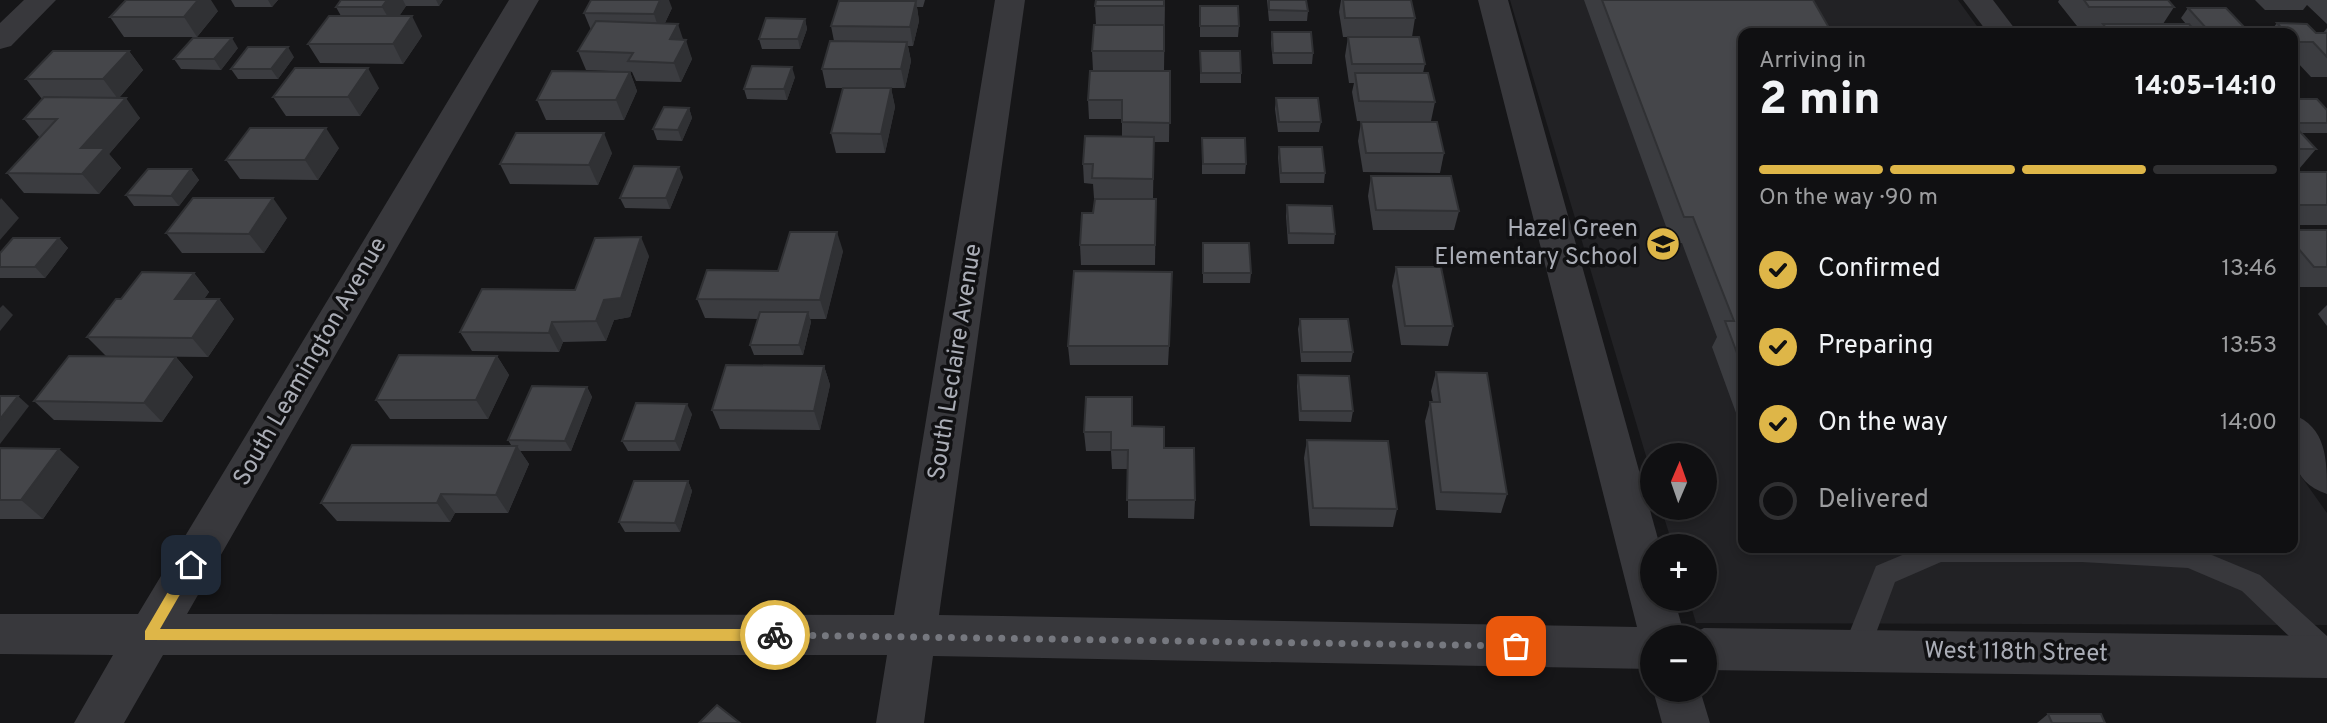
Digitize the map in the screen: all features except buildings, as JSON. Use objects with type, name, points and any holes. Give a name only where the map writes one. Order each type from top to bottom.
[{"type":"street","points":[[0,40],[41,0]]},
{"type":"street","name":"South Leamington Avenue","points":[[98,723],[524,0]]},
{"type":"street","name":"South Leclaire Avenue","points":[[900,723],[1010,0]]},
{"type":"street","points":[[1493,0],[1659,625]]},
{"type":"street","points":[[1978,0],[1999,28]]},
{"type":"street","points":[[2298,438],[2327,477]]},
{"type":"street","points":[[0,634],[915,635],[1640,648]]},
{"type":"street","name":"West 118th Street","points":[[1717,649],[2327,655]]},
{"type":"street","points":[[1680,702],[1686,723]]},
{"type":"lane","points":[[1856,651],[1885,574],[1934,553]]},
{"type":"lane","points":[[2118,553],[2190,557],[2250,583],[2327,655]]},
{"type":"shaded area","name":"Hazel Green Elementary School","points":[[1510,0],[1958,0],[1978,28],[1738,28],[1738,553],[2298,553],[2298,472],[2327,513],[2327,625],[1696,623],[1692,611],[1717,611],[1717,534],[1669,534],[1665,520],[1717,520],[1717,443],[1642,443]]},
{"type":"way so far","points":[[775,635],[1516,646]]},
{"type":"place","name":"Hazel Green Elementary School","points":[[1663,244]]},
{"type":"route","points":[[191,565],[149,635],[775,635]]}]
